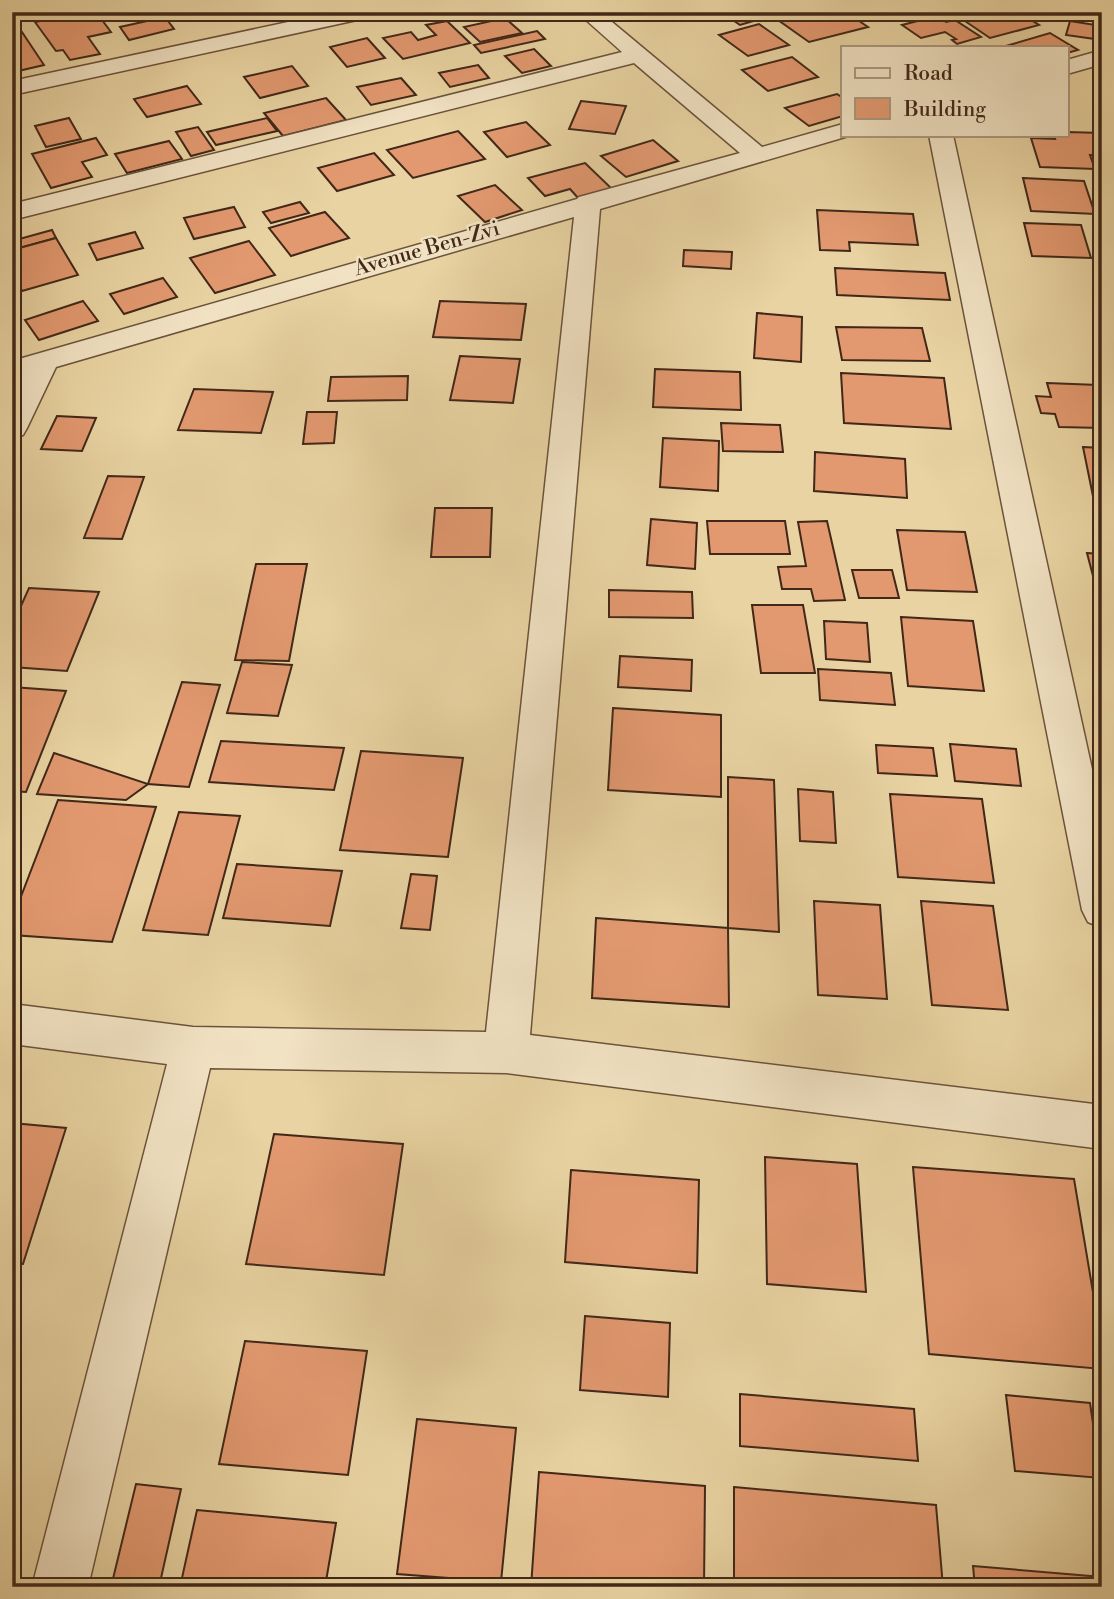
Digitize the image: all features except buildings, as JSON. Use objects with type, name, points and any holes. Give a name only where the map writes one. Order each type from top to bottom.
[{"type":"street","points":[[12,88],[366,12]]},
{"type":"street","points":[[587,12],[759,156]]},
{"type":"street","points":[[12,212],[638,55]]},
{"type":"street","points":[[1068,67],[1102,57]]},
{"type":"street","name":"Avenue Ben-Zvi","points":[[12,370],[588,202],[841,132]]},
{"type":"street","points":[[941,136],[1102,910]]},
{"type":"street","points":[[506,1053],[588,202]]},
{"type":"street","points":[[12,428],[44,361]]},
{"type":"street","points":[[12,1024],[193,1047],[506,1053],[1102,1127]]},
{"type":"street","points":[[60,1587],[193,1047]]}]
